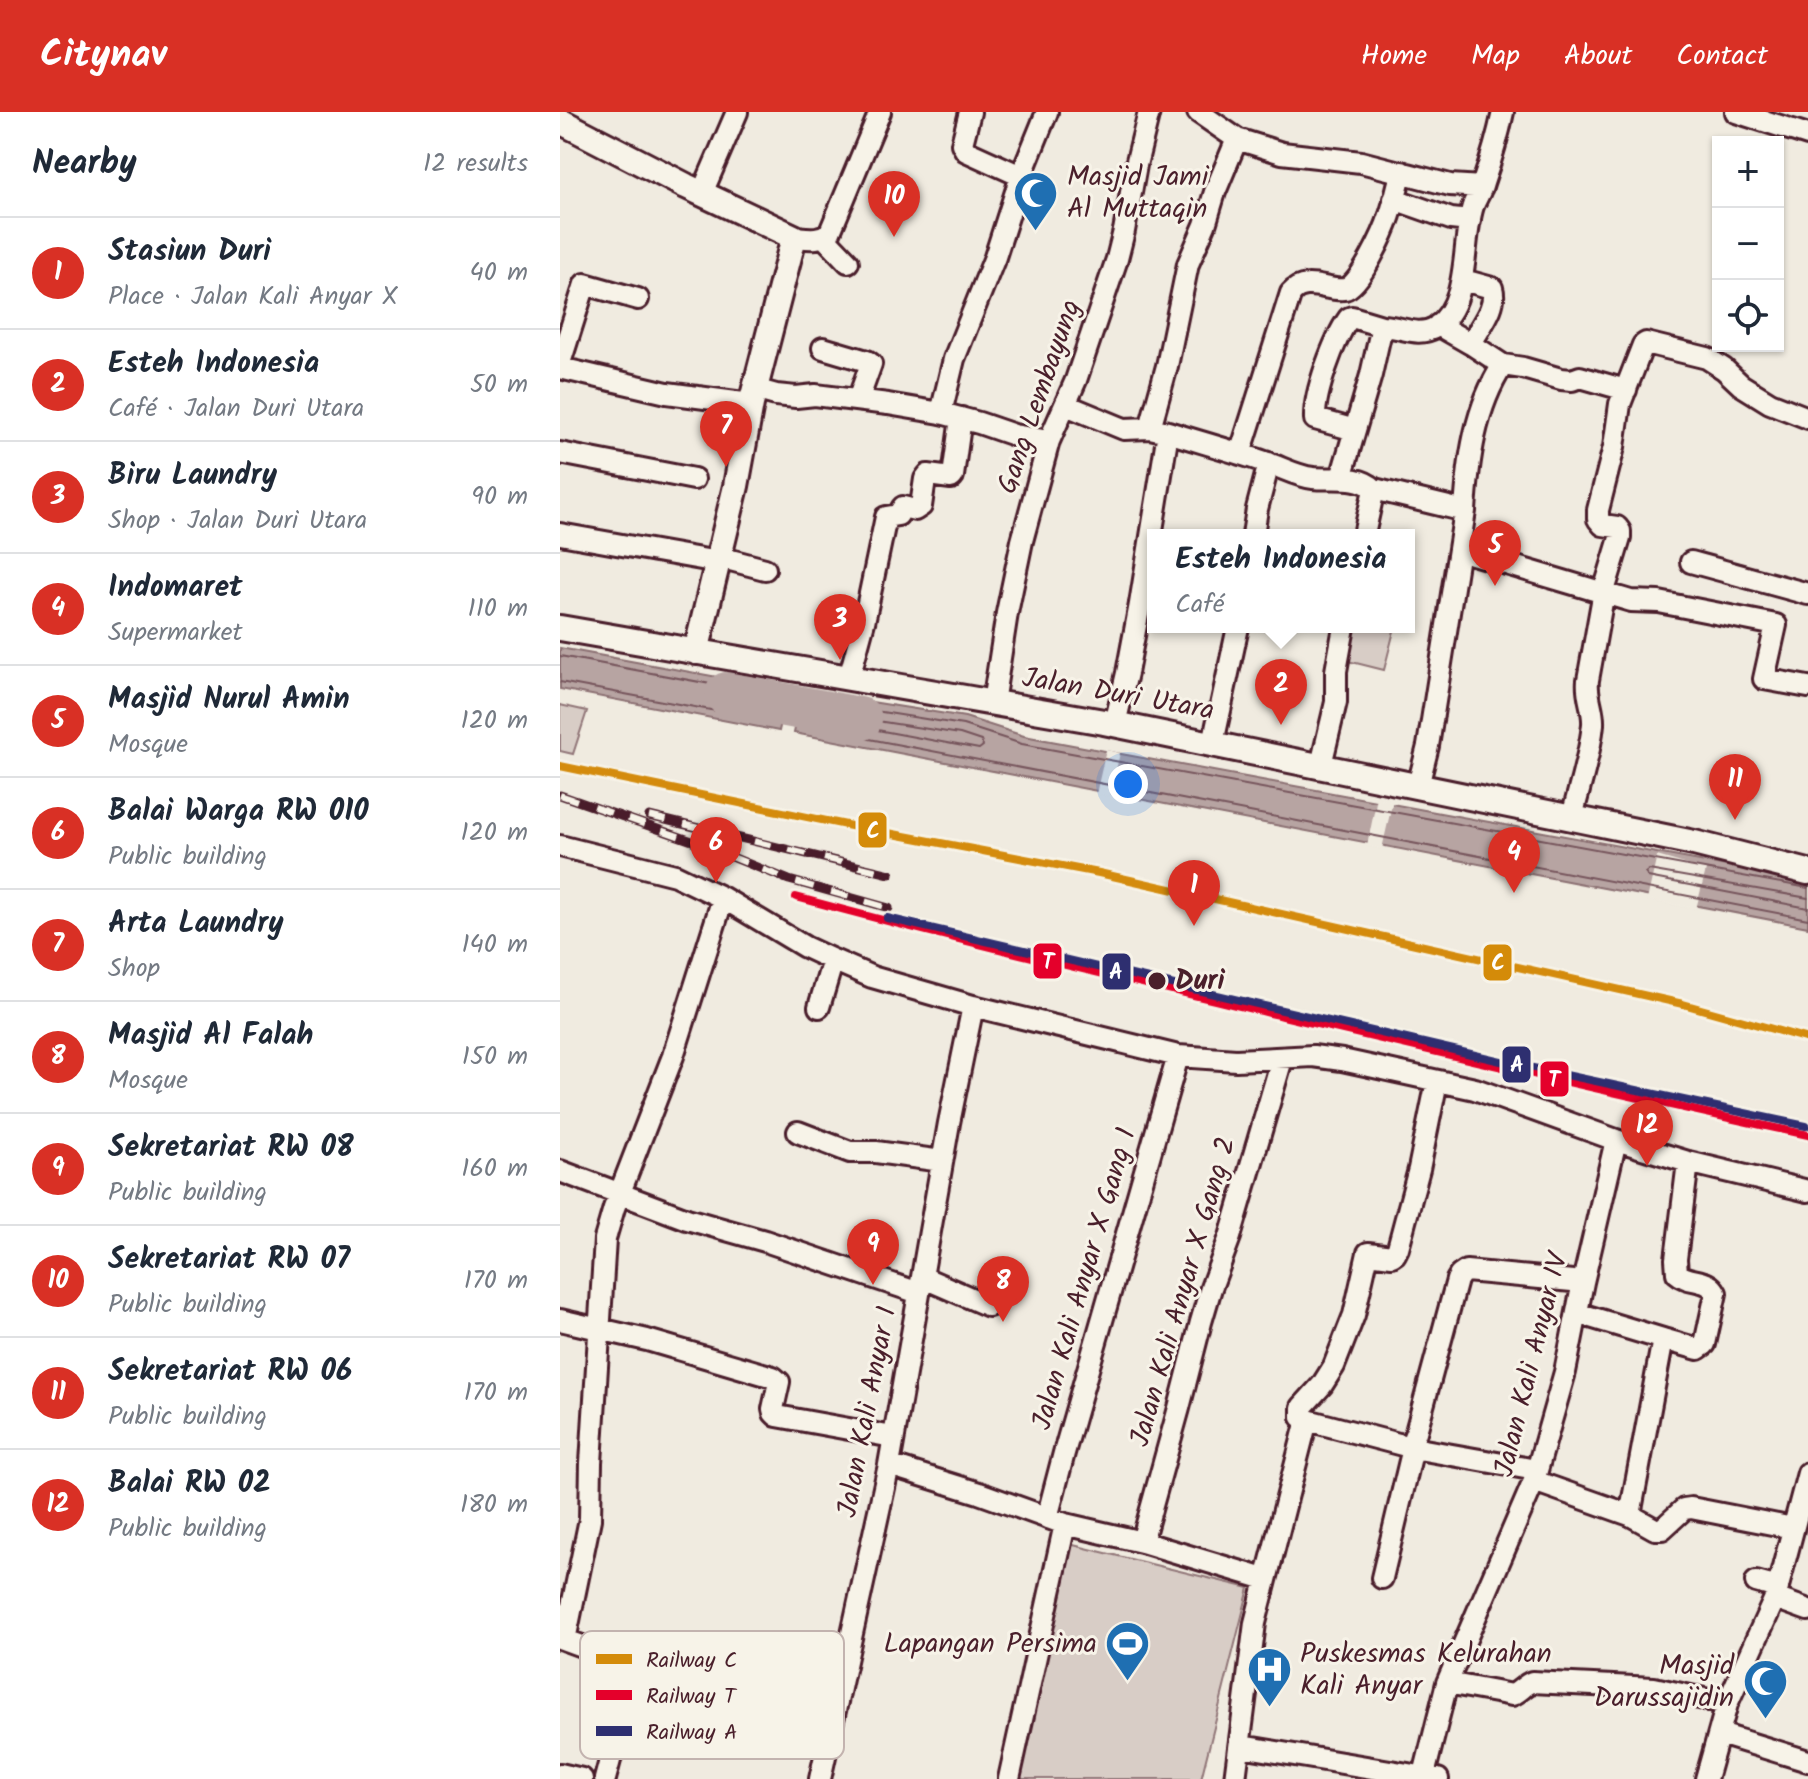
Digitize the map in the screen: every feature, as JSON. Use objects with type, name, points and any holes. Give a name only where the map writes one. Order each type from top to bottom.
[{"type":"street","points":[[702,193],[737,112]]},
{"type":"street","points":[[560,121],[794,237],[813,238],[824,237],[830,232],[880,112]]},
{"type":"street","points":[[970,112],[962,144],[966,151],[1021,176]]},
{"type":"street","name":"Gang Lembayung","points":[[993,703],[1022,541],[1049,441],[1092,337],[1117,259],[1149,112]]},
{"type":"street","points":[[1198,112],[1237,139],[1282,153],[1361,162],[1450,185],[1482,187]]},
{"type":"street","points":[[1355,430],[1315,419],[1335,342],[1352,317],[1420,332],[1438,325],[1453,308],[1463,280],[1466,235],[1473,206],[1498,137],[1503,112]]},
{"type":"street","points":[[1736,112],[1808,135]]},
{"type":"street","points":[[849,678],[886,517],[898,515],[903,507],[915,510],[921,506],[928,475],[953,476],[951,415],[954,359],[995,257],[1044,113]]},
{"type":"street","points":[[1148,529],[1167,366],[1188,264],[1237,139]]},
{"type":"street","points":[[1240,454],[1291,293],[1296,288],[1318,284],[1342,290],[1357,282],[1389,218],[1402,172]]},
{"type":"street","points":[[1394,199],[1451,219],[1470,221]]},
{"type":"street","points":[[696,652],[736,486],[752,396],[794,237]]},
{"type":"street","points":[[824,237],[848,262]]},
{"type":"street","points":[[1463,280],[1492,288],[1494,292],[1493,306],[1471,344]]},
{"type":"street","points":[[638,299],[585,284],[560,366],[667,393],[815,395],[858,400],[951,415],[1014,435],[1049,441]]},
{"type":"street","points":[[1438,325],[1503,365],[1561,379],[1580,377],[1626,390]]},
{"type":"street","points":[[1341,478],[1382,326]]},
{"type":"street","points":[[1572,818],[1593,728],[1587,689],[1604,591],[1620,538],[1617,527],[1603,525],[1598,519],[1598,510],[1614,447],[1620,404],[1643,345],[1646,343],[1707,358],[1770,403],[1808,418]]},
{"type":"street","points":[[823,348],[871,364],[858,400]]},
{"type":"street","points":[[1418,786],[1428,746],[1465,511],[1467,476],[1478,421],[1493,380],[1503,365]]},
{"type":"street","points":[[1066,405],[1124,429],[1159,430],[1269,463],[1289,472],[1367,482],[1374,489],[1465,511]]},
{"type":"street","points":[[560,453],[694,479]]},
{"type":"street","points":[[1254,529],[1269,463]]},
{"type":"street","points":[[1365,529],[1374,489]]},
{"type":"street","points":[[560,534],[765,569]]},
{"type":"street","points":[[1115,724],[1140,604],[1147,540]]},
{"type":"street","points":[[1459,550],[1637,602],[1659,602],[1776,625],[1764,679],[1808,687]]},
{"type":"street","points":[[1691,562],[1808,594]]},
{"type":"street","name":"Jalan Duri Utara","points":[[560,628],[1213,743],[1694,843],[1808,872]]},
{"type":"street","points":[[1213,743],[1237,633]]},
{"type":"street","points":[[1321,765],[1336,702],[1336,671],[1343,633]]},
{"type":"street","points":[[560,846],[675,875],[723,898],[805,947],[833,960],[872,977],[973,1006],[1178,1056],[1236,1060],[1313,1056],[1475,1089],[1616,1140],[1688,1162],[1808,1191]]},
{"type":"street","points":[[562,1639],[590,1519],[605,1239],[673,1056],[723,898]]},
{"type":"street","points":[[819,1007],[833,960]]},
{"type":"street","name":"Jalan Kali Anyar I","points":[[844,1669],[889,1465],[942,1161],[973,1006]]},
{"type":"street","name":"Jalan Kali Anyar X Gang 1","points":[[1009,1779],[1056,1521],[1064,1453],[1178,1056]]},
{"type":"street","name":"Jalan Kali Anyar X Gang 2","points":[[1142,1542],[1201,1322],[1230,1237],[1282,1059]]},
{"type":"street","points":[[1437,1081],[1419,1169],[1398,1248],[1392,1256],[1371,1252],[1367,1256],[1354,1315],[1334,1366],[1302,1407],[1302,1417],[1412,1447],[1535,1475],[1630,1515],[1655,1529],[1662,1529],[1684,1509],[1691,1508],[1793,1528]]},
{"type":"street","points":[[798,1132],[850,1152],[876,1152],[942,1161]]},
{"type":"street","name":"Jalan Kali Anyar IV","points":[[1429,1778],[1447,1683],[1535,1475],[1565,1372],[1616,1140]]},
{"type":"street","points":[[1577,1313],[1698,1349],[1705,1344],[1716,1293],[1708,1283],[1682,1278],[1677,1273],[1688,1162]]},
{"type":"street","points":[[560,1171],[687,1219],[989,1306]]},
{"type":"street","points":[[1382,1578],[1412,1447],[1460,1275],[1466,1271],[1583,1282]]},
{"type":"street","points":[[560,1320],[773,1377],[779,1382],[773,1409],[777,1416],[893,1437]]},
{"type":"street","points":[[1630,1515],[1663,1339]]},
{"type":"street","points":[[1235,1779],[1255,1623],[1307,1420]]},
{"type":"street","points":[[889,1465],[1056,1521],[1142,1542],[1265,1579]]},
{"type":"street","points":[[1706,1779],[1727,1704],[1776,1593],[1806,1485]]},
{"type":"street","points":[[1756,1582],[1808,1610]]},
{"type":"street","points":[[1447,1683],[1512,1695],[1532,1682],[1654,1688],[1727,1704]]},
{"type":"street","points":[[1720,1734],[1808,1761]]},
{"type":"street","points":[[1241,1746],[1429,1778]]},
{"type":"street","points":[[605,1779],[610,1759]]},
{"type":"street","name":"Jalan Kali Anyar I","points":[[820,1779],[824,1759]]},
{"type":"street","points":[[560,1774],[582,1779]]},
{"type":"shaded area","points":[[1346,633],[1393,633],[1384,670],[1340,659]]},
{"type":"shaded area","points":[[560,705],[587,711],[573,754],[560,751]]},
{"type":"shaded area","name":"Lapangan Persima","points":[[1065,1543],[1249,1588],[1201,1779],[1007,1779]]},
{"type":"water","points":[[560,648],[788,690],[779,731],[560,689]]},
{"type":"water","points":[[803,691],[965,717],[1024,736],[1808,881],[1808,927],[794,733]]},
{"type":"pier","points":[[1106,750],[1120,753],[1110,796],[1096,794]]},
{"type":"pier","points":[[1377,797],[1393,800],[1382,849],[1367,846]]},
{"type":"pier","points":[[1657,856],[1706,870],[1696,909],[1647,900]]},
{"type":"waterway","name":"Duri","points":[[727,694],[860,719]]},
{"type":"railway","points":[[560,795],[695,842],[789,880],[889,908]]},
{"type":"railway","points":[[649,816],[890,874]]},
{"type":"rail line","name":"C","points":[[560,766],[1099,873],[1683,1004],[1808,1039]]},
{"type":"rail line","name":"T","points":[[796,897],[1100,973],[1808,1135]]},
{"type":"rail line","name":"A","points":[[887,918],[1501,1061],[1806,1126]]},
{"type":"place","name":"Masjid Jami Al Muttaqin","points":[[1036,232]]},
{"type":"place","name":"Sekretariat RW 07","points":[[894,237]]},
{"type":"place","name":"Arta Laundry","points":[[726,467]]},
{"type":"place","name":"Masjid Nurul Amin","points":[[1495,586]]},
{"type":"place","name":"Biru Laundry","points":[[840,660]]},
{"type":"place","name":"Esteh Indonesia","points":[[1281,725]]},
{"type":"place","name":"Sekretariat RW 06","points":[[1735,820]]},
{"type":"place","name":"Balai Warga RW 010","points":[[716,883]]},
{"type":"place","name":"Indomaret","points":[[1514,893]]},
{"type":"place","name":"Stasiun Duri","points":[[1194,926]]},
{"type":"place","name":"Duri","points":[[1157,981]]},
{"type":"place","name":"Balai RW 02","points":[[1647,1166]]},
{"type":"place","name":"Sekretariat RW 08","points":[[873,1285]]},
{"type":"place","name":"Masjid Al Falah","points":[[1003,1322]]},
{"type":"place","name":"Lapangan Persima","points":[[1128,1683]]},
{"type":"place","name":"Puskesmas Kelurahan Kali Anyar","points":[[1269,1709]]},
{"type":"place","name":"Masjid Darussajidin","points":[[1765,1721]]}]
